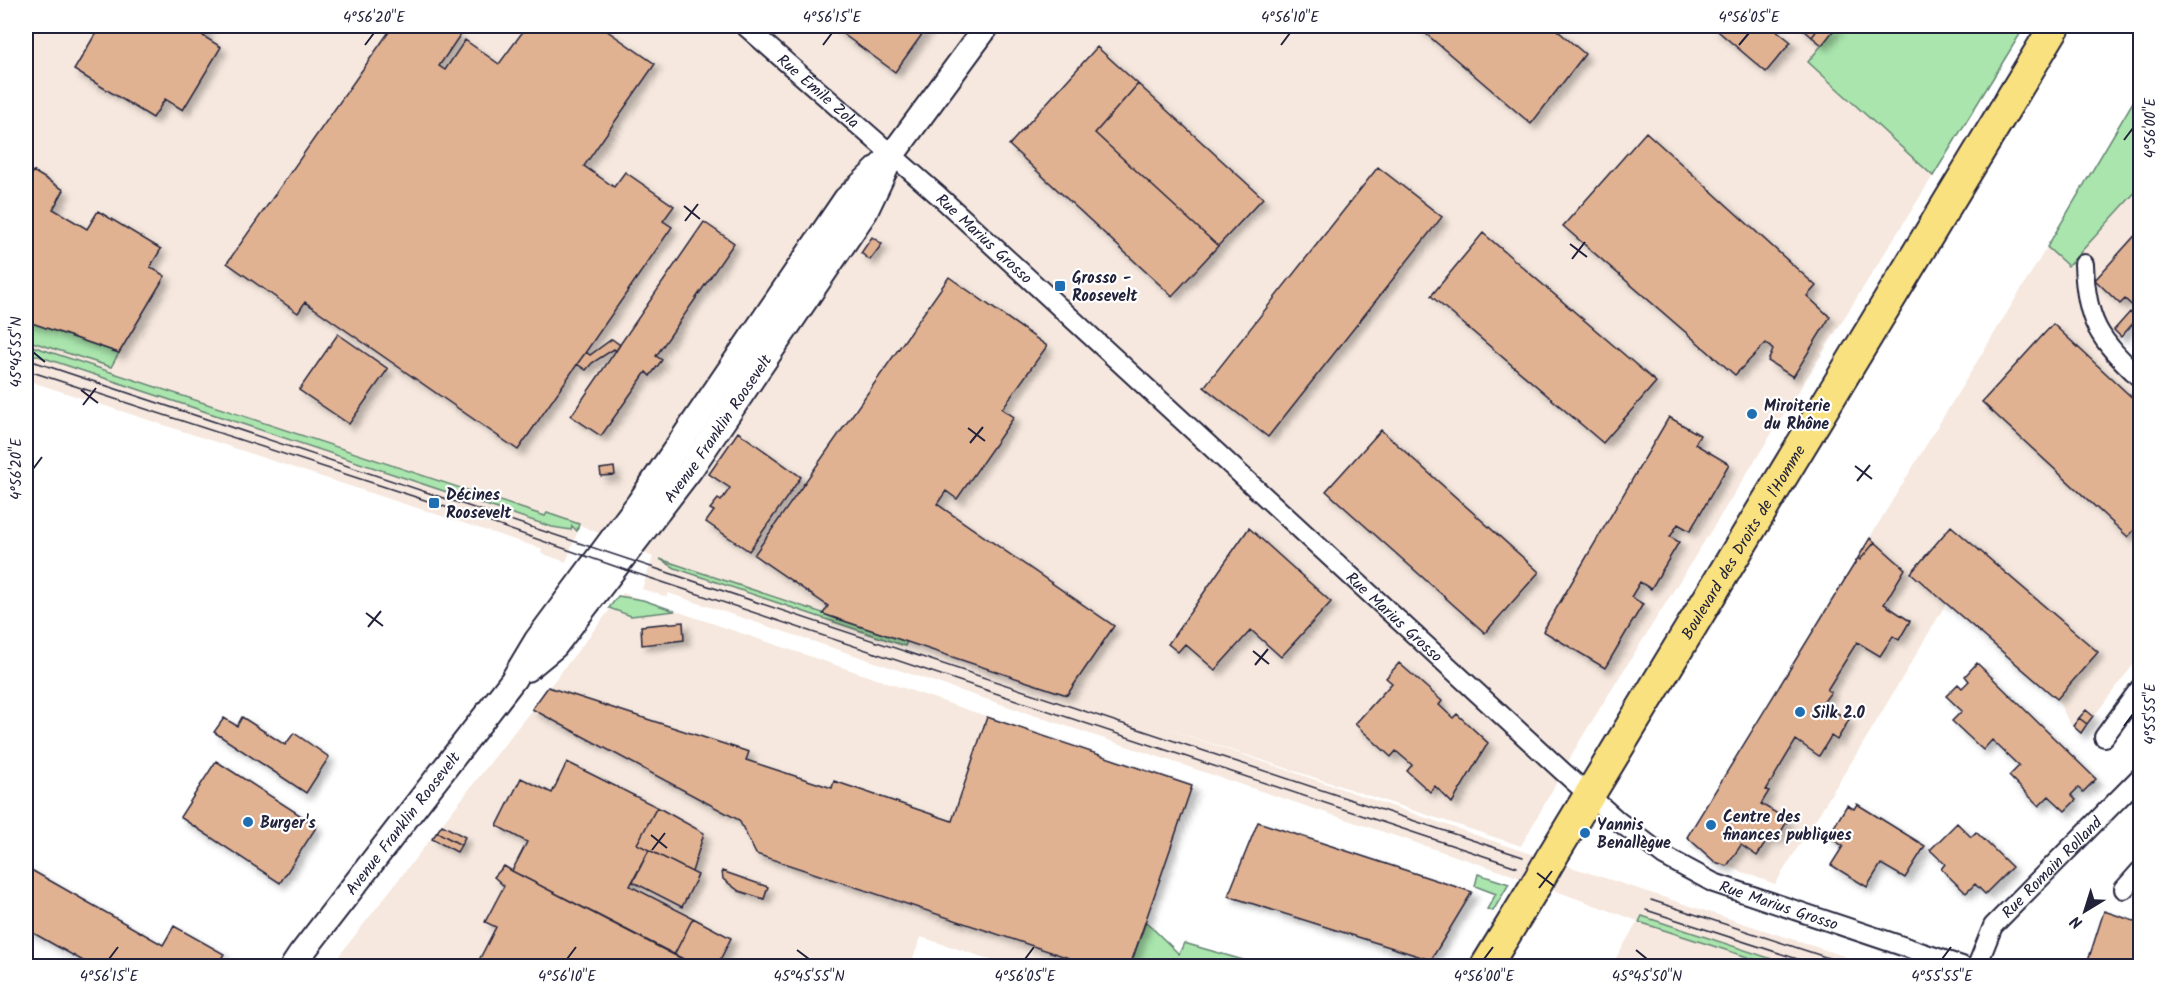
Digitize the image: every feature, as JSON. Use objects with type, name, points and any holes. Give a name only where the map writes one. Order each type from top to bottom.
[{"type":"main road","name":"Boulevard des Droits de l'Homme","points":[[1486,966],[2055,26]]},
{"type":"street","name":"Rue Émile Zola","points":[[745,26],[892,156]]},
{"type":"street","name":"Avenue Franklin Roosevelt","points":[[293,966],[513,681],[537,640],[648,509],[846,199],[892,156],[987,26]]},
{"type":"street","name":"Rue Marius Grosso","points":[[892,156],[948,204],[1590,796],[1664,856],[1714,883],[1962,966]]},
{"type":"street","points":[[2084,264],[2085,292],[2095,326],[2110,350],[2140,378]]},
{"type":"street","points":[[2104,737],[2140,688]]},
{"type":"street","name":"Rue Romain Rolland","points":[[1977,966],[1992,926],[2140,777]]},
{"type":"street","points":[[2124,889],[2140,871]]},
{"type":"shaded area","points":[[26,26],[1837,26],[1808,62],[1933,176],[1582,737],[1521,846],[1159,726],[1525,852],[1874,966],[1611,966],[1638,921],[1512,875],[668,593],[667,597],[642,589],[653,557],[580,525],[566,562],[541,553],[542,549],[26,380]]},
{"type":"shaded area","points":[[2140,187],[2140,315],[2110,350],[2140,379],[2140,656],[2081,733],[2070,724],[2057,699],[1946,604],[1867,737],[1775,884],[1715,862],[1687,837],[2047,247],[2069,266]]},
{"type":"shaded area","points":[[623,593],[1192,786],[1130,966],[1010,966],[921,937],[910,966],[331,966]]},
{"type":"green space","points":[[1837,26],[2025,26],[1933,176],[1808,62]]},
{"type":"green space","points":[[2140,90],[2140,187],[2068,266],[2047,247]]},
{"type":"green space","points":[[26,321],[119,353],[111,367],[26,340]]},
{"type":"green space","points":[[26,344],[545,516],[547,513],[579,524],[577,531],[572,526],[571,530],[552,527],[26,352]]},
{"type":"green space","points":[[660,559],[907,641],[905,646],[675,568]]},
{"type":"green space","points":[[618,596],[643,600],[675,611],[631,616],[609,608]]},
{"type":"green space","points":[[1478,874],[1509,884],[1493,911],[1487,909],[1496,894],[1475,886]]},
{"type":"green space","points":[[1642,916],[1793,966],[1775,966],[1639,922]]},
{"type":"green space","points":[[1146,922],[1179,954],[1184,943],[1264,966],[1130,966]]},
{"type":"building","points":[[100,26],[209,26],[203,36],[221,47],[183,110],[165,99],[153,118],[74,70]]},
{"type":"building","points":[[393,26],[446,26],[460,35],[439,66],[445,70],[465,40],[499,64],[527,26],[600,26],[655,64],[584,166],[614,187],[625,172],[674,206],[663,221],[672,227],[518,450],[305,302],[298,313],[227,263]]},
{"type":"building","points":[[832,26],[928,26],[895,72]]},
{"type":"building","points":[[1417,26],[1552,26],[1585,54],[1531,124]]},
{"type":"building","points":[[1712,26],[1771,26],[1791,42],[1766,72]]},
{"type":"building","points":[[1799,26],[1820,26],[1812,37]]},
{"type":"building","points":[[1820,26],[1837,26],[1822,45],[1812,37]]},
{"type":"building","points":[[1097,47],[1138,84],[1095,133],[1218,246],[1172,296],[1009,145]]},
{"type":"building","points":[[1138,84],[1263,198],[1218,246],[1095,133]]},
{"type":"building","points":[[1646,132],[1816,286],[1807,296],[1830,317],[1793,377],[1768,361],[1773,350],[1766,343],[1735,375],[1563,226]]},
{"type":"building","points":[[1378,167],[1442,217],[1268,437],[1204,387]]},
{"type":"building","points":[[33,171],[64,190],[53,209],[87,229],[98,211],[161,249],[150,267],[165,276],[119,353],[26,321],[26,183]]},
{"type":"building","points":[[704,222],[734,243],[656,356],[662,360],[650,376],[646,372],[601,436],[571,416]]},
{"type":"building","points":[[2140,230],[2140,308],[2138,311],[2125,299],[2120,304],[2095,280]]},
{"type":"building","points":[[1483,233],[1656,382],[1603,443],[1431,296]]},
{"type":"building","points":[[872,237],[882,244],[870,260],[861,253]]},
{"type":"building","points":[[949,277],[1047,346],[1002,409],[1014,417],[957,499],[946,491],[937,504],[1114,626],[1067,695],[823,614],[828,606],[754,555]]},
{"type":"building","points":[[2130,312],[2137,319],[2121,337],[2114,330]]},
{"type":"building","points":[[2053,324],[2140,405],[2140,523],[2128,537],[1982,402]]},
{"type":"building","points":[[338,334],[388,369],[349,424],[299,390]]},
{"type":"building","points":[[612,339],[620,345],[616,351],[614,349],[592,363],[586,370],[577,364],[586,352],[590,355]]},
{"type":"building","points":[[1669,417],[1700,435],[1695,444],[1729,464],[1690,531],[1678,524],[1670,537],[1679,542],[1651,589],[1640,582],[1631,597],[1643,604],[1605,668],[1543,631]]},
{"type":"building","points":[[1381,430],[1539,572],[1485,633],[1326,491]]},
{"type":"building","points":[[738,432],[801,477],[749,551],[706,522],[714,511],[710,509],[718,499],[721,501],[730,488],[709,474]]},
{"type":"building","points":[[614,467],[615,475],[601,476],[600,469]]},
{"type":"building","points":[[1951,526],[2098,652],[2057,699],[1911,573]]},
{"type":"building","points":[[1249,528],[1331,602],[1281,657],[1251,630],[1215,670],[1185,644],[1178,652],[1168,644]]},
{"type":"building","points":[[1870,538],[1875,542],[1860,560],[1858,558]]},
{"type":"building","name":"Silk 2.0","points":[[1875,542],[1905,569],[1884,604],[1910,621],[1899,640],[1893,636],[1880,656],[1857,642],[1827,690],[1831,692],[1822,704],[1849,720],[1837,740],[1831,736],[1819,756],[1796,740],[1766,790],[1769,791],[1761,804],[1788,820],[1776,840],[1770,836],[1757,856],[1741,845],[1727,866],[1715,862],[1687,837],[1858,558],[1860,560]]},
{"type":"building","points":[[683,622],[684,640],[642,645],[641,626]]},
{"type":"building","points":[[1399,663],[1442,701],[1439,705],[1453,718],[1457,714],[1488,743],[1452,803],[1435,786],[1430,792],[1407,771],[1412,765],[1396,751],[1391,757],[1355,724],[1392,683],[1386,678]]},
{"type":"building","points":[[1977,663],[2096,779],[2083,792],[2078,788],[2071,795],[2076,800],[2065,811],[2049,796],[2039,806],[2009,776],[2019,766],[1992,740],[1983,750],[1952,721],[1962,711],[1946,696],[1958,684],[1962,688],[1969,681],[1965,676]]},
{"type":"building","points":[[548,687],[749,752],[746,760],[832,788],[834,781],[952,821],[987,717],[1192,786],[1130,966],[1093,966],[756,854],[739,820],[532,709]]},
{"type":"building","points":[[2086,710],[2093,716],[2087,724],[2079,718]]},
{"type":"building","points":[[242,717],[285,745],[294,733],[329,757],[306,793],[214,732],[224,718],[237,726]]},
{"type":"building","points":[[2079,718],[2087,724],[2081,733],[2073,726]]},
{"type":"building","name":"Burger's","points":[[216,761],[317,826],[280,883],[180,817]]},
{"type":"building","points":[[567,762],[657,807],[637,844],[649,850],[630,886],[693,918],[674,955],[512,871],[527,842],[497,826],[521,778],[552,793]]},
{"type":"building","points":[[1857,804],[1925,846],[1905,878],[1881,864],[1867,887],[1831,865],[1843,846],[1828,837],[1847,805],[1854,809]]},
{"type":"building","points":[[657,807],[704,833],[692,872],[637,844]]},
{"type":"building","points":[[1258,822],[1472,892],[1431,960],[1228,896]]},
{"type":"building","points":[[1957,823],[1971,837],[1976,832],[2012,867],[1985,894],[1975,884],[1966,893],[1941,869],[1945,864],[1930,850]]},
{"type":"building","points":[[442,825],[465,837],[461,845],[437,832]]},
{"type":"building","points":[[437,832],[461,845],[457,852],[432,839]]},
{"type":"building","points":[[649,850],[698,875],[682,907],[633,882]]},
{"type":"building","points":[[504,866],[697,966],[478,966],[496,927],[485,922],[504,886],[494,877]]},
{"type":"building","points":[[26,867],[163,945],[174,926],[224,954],[217,966],[92,966],[26,929]]},
{"type":"building","points":[[722,871],[768,887],[764,899],[739,891],[723,879]]},
{"type":"building","points":[[2104,911],[2140,923],[2140,966],[2106,966],[2088,961]]},
{"type":"building","points":[[693,918],[731,938],[717,966],[697,966],[674,955]]},
{"type":"tram line","points":[[26,359],[1523,857]]},
{"type":"tram line","points":[[26,370],[434,503],[617,567],[1517,867]]},
{"type":"tram line","points":[[1651,900],[1853,966]]},
{"type":"tram line","points":[[1646,910],[1819,966]]},
{"type":"place","name":"Grosso - Roosevelt","points":[[1060,286]]},
{"type":"place","name":"Miroiterie du Rhône","points":[[1752,414]]},
{"type":"place","name":"Décines Roosevelt","points":[[434,503]]},
{"type":"place","name":"Silk 2.0","points":[[1800,712]]},
{"type":"place","name":"Burger's","points":[[248,822]]},
{"type":"place","name":"Centre des finances publiques","points":[[1711,825]]},
{"type":"place","name":"Yannis Benallègue","points":[[1585,833]]}]
